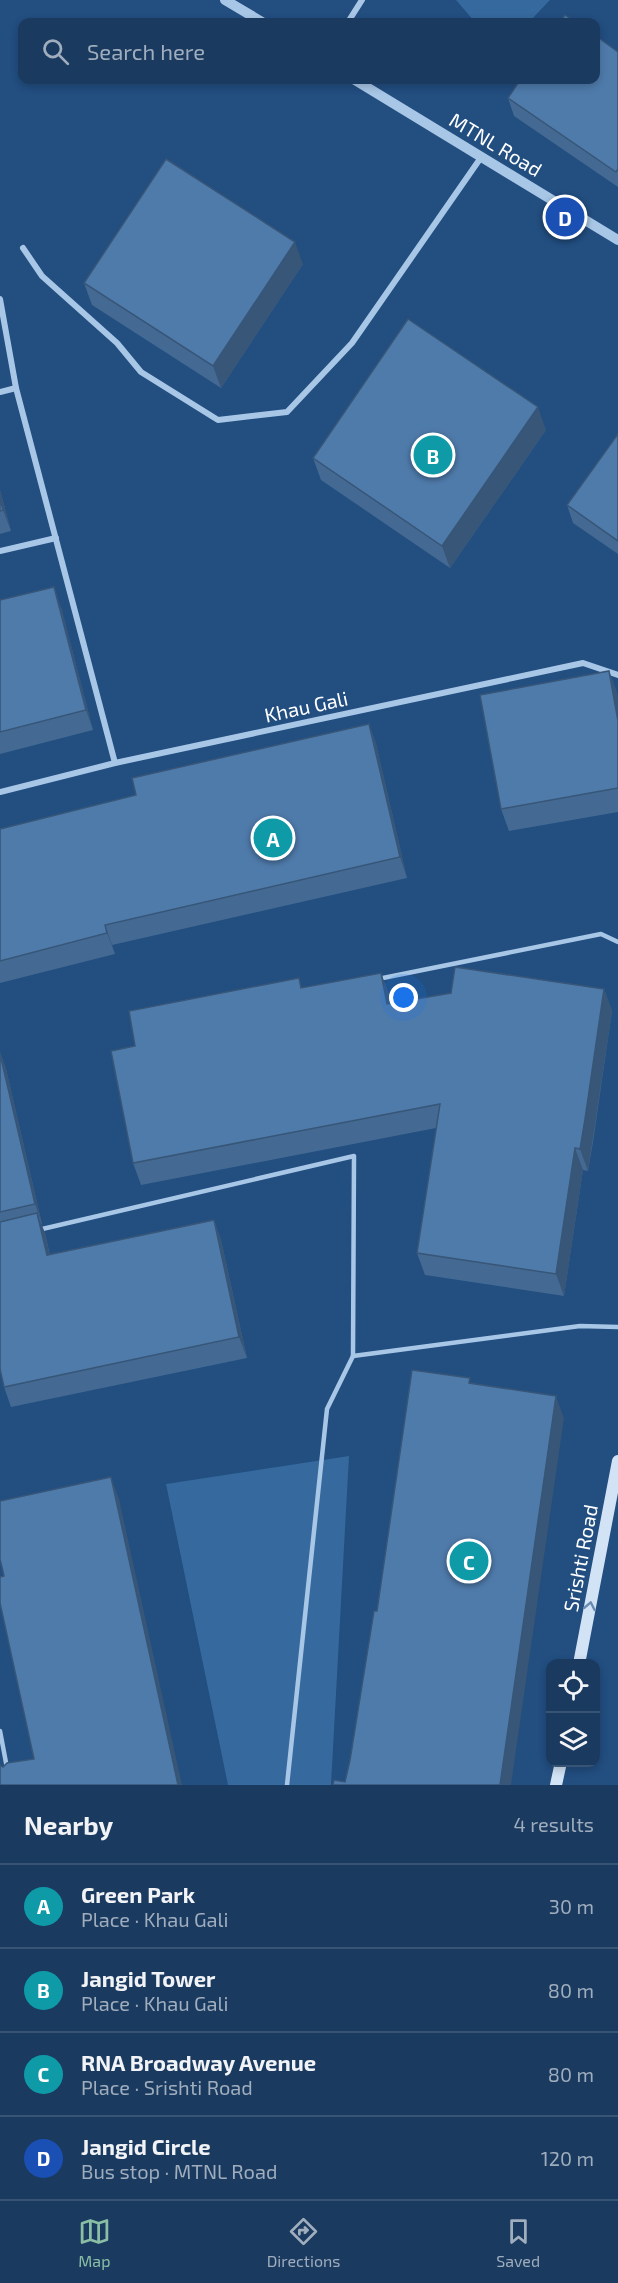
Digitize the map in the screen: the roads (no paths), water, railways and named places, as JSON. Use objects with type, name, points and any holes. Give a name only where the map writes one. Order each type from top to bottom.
[{"type":"main road","name":"Srishti Road","points":[[580,1659],[618,1461]]},
{"type":"main road","points":[[556,1785],[560,1767]]},
{"type":"street","points":[[225,0],[255,18]]},
{"type":"street","points":[[351,18],[362,0]]},
{"type":"street","name":"MTNL Road","points":[[362,84],[618,240]]},
{"type":"street","points":[[23,248],[42,276],[117,343],[141,372],[218,420],[286,412],[351,343],[482,156]]},
{"type":"street","points":[[0,299],[16,388],[115,764]]},
{"type":"street","points":[[0,392],[16,388]]},
{"type":"street","points":[[0,551],[56,538]]},
{"type":"street","name":"Khau Gali","points":[[0,792],[115,764],[583,663],[618,675]]},
{"type":"lane","points":[[366,982],[601,934],[618,942]]},
{"type":"lane","points":[[34,1231],[354,1156],[353,1356],[327,1408],[287,1785]]},
{"type":"lane","points":[[353,1356],[580,1326],[618,1327]]},
{"type":"lane","points":[[0,1731],[9,1774]]},
{"type":"place","name":"Jangid Circle","points":[[565,217]]},
{"type":"place","name":"Jangid Tower","points":[[433,455]]},
{"type":"place","name":"Green Park","points":[[273,838]]},
{"type":"place","name":"RNA Broadway Avenue","points":[[469,1561]]}]
